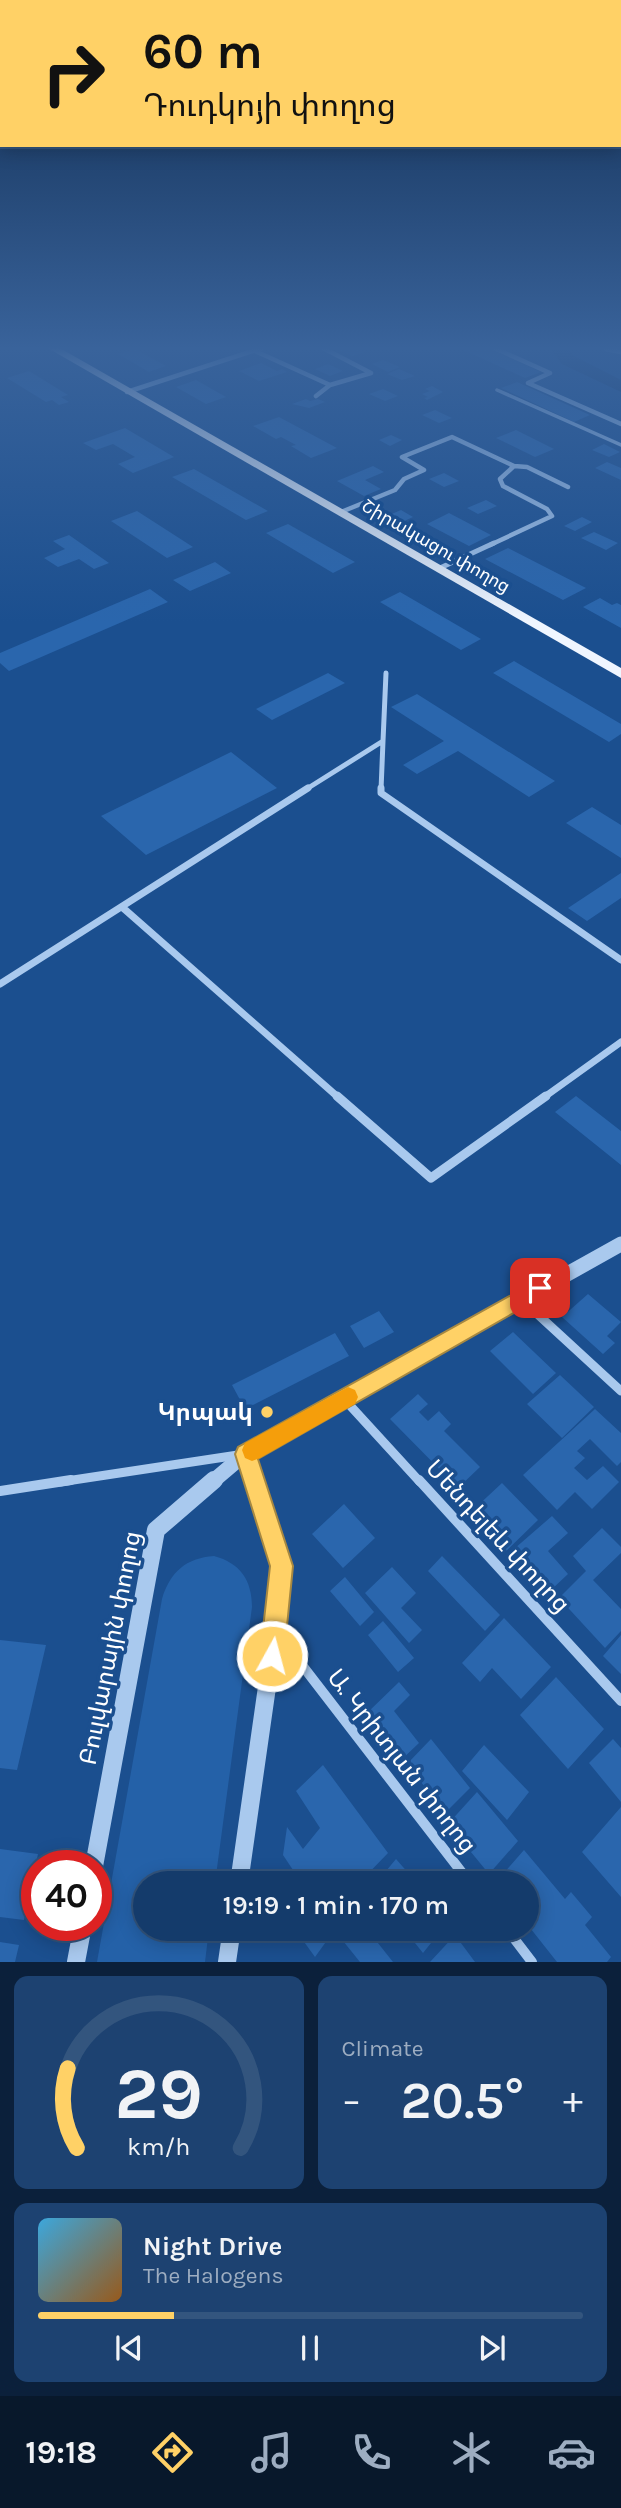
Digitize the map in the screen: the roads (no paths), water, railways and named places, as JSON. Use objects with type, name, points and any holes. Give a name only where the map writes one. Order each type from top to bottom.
[{"type":"main road","name":"Շիրակացու փողոց","points":[[210,439],[621,674]]},
{"type":"street","points":[[341,512],[395,490],[404,479],[424,470],[402,457],[448,439]]},
{"type":"street","points":[[455,439],[514,466],[527,467],[568,487]]},
{"type":"street","points":[[440,568],[552,516],[547,509],[503,486],[500,479],[514,466]]},
{"type":"street","points":[[386,673],[382,793],[621,960]]},
{"type":"street","points":[[0,984],[383,741]]},
{"type":"street","points":[[122,907],[431,1178],[621,1042]]},
{"type":"street","name":"Բուլվարային փողոց","points":[[97,1850],[156,1530],[245,1454],[621,1244]]},
{"type":"street","points":[[520,1299],[621,1391]]},
{"type":"street","name":"Մենդելեև փողոց","points":[[344,1399],[621,1701]]},
{"type":"street","points":[[0,1491],[245,1454],[281,1566],[275,1631],[241,1871]]},
{"type":"street","name":"Ա. Կրիտյան փողոց","points":[[275,1631],[461,1871]]},
{"type":"street","points":[[76,1962],[80,1941]]},
{"type":"street","points":[[227,1962],[230,1941]]},
{"type":"street","points":[[516,1941],[531,1962]]},
{"type":"place","name":"Կրպակ","points":[[267,1412]]}]
